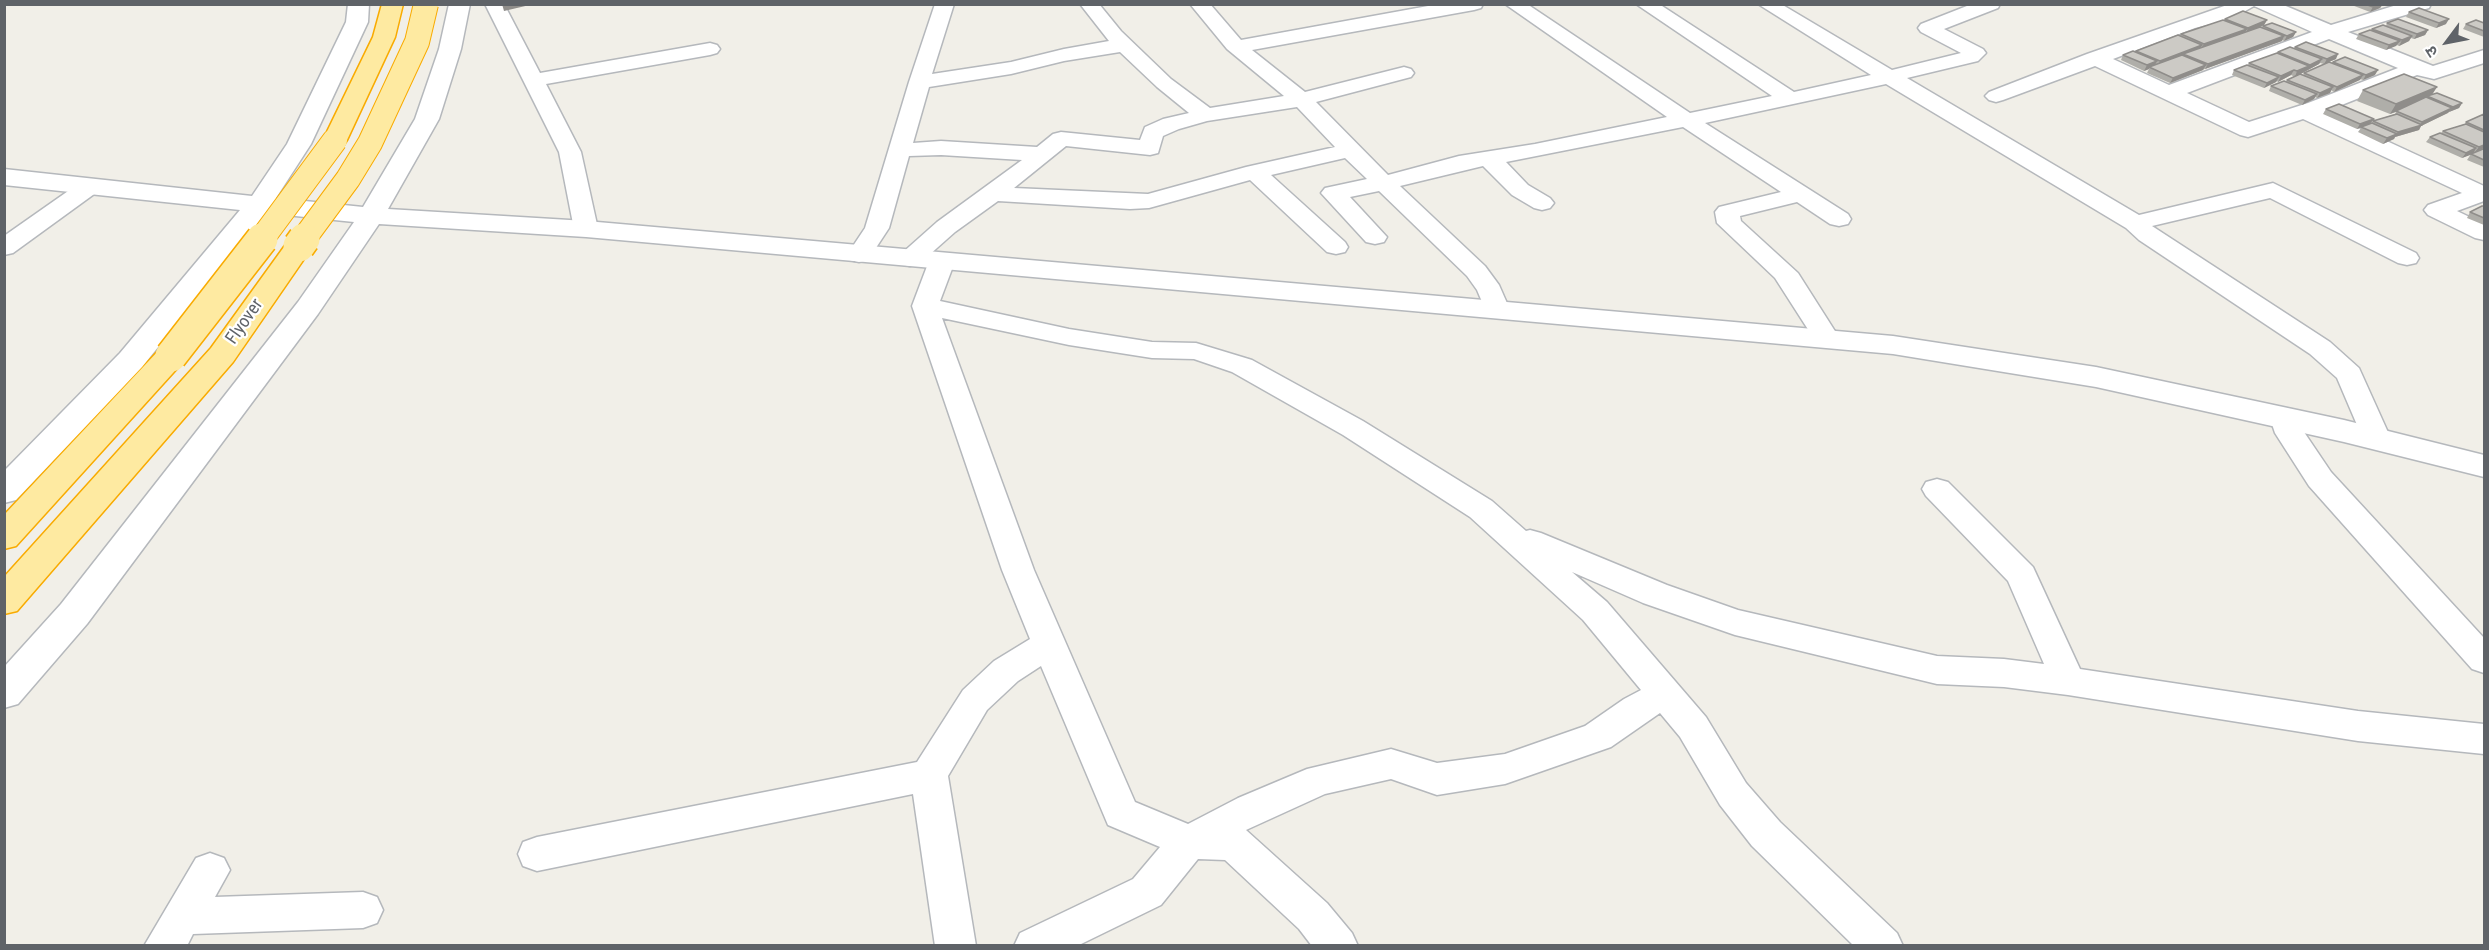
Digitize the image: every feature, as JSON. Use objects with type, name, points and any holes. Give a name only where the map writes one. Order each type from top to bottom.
[{"type":"highway","name":"Flyover","points":[[4,537],[171,356],[293,198],[335,140],[384,37],[393,4]]},
{"type":"highway","name":"Flyover","points":[[4,601],[222,355],[348,179],[388,108],[417,42],[426,4]]},
{"type":"street","points":[[4,492],[131,360],[260,203],[300,144],[357,22],[359,4]]},
{"type":"street","points":[[4,693],[74,614],[308,308],[371,216],[427,119],[450,50],[460,4]]},
{"type":"street","points":[[494,4],[570,152],[586,229]]},
{"type":"street","points":[[859,255],[878,228],[919,82],[945,4]]},
{"type":"street","points":[[1089,4],[1124,45],[1164,84],[1206,115]]},
{"type":"street","points":[[1198,4],[1237,47],[1261,69],[1302,100],[1350,150],[1476,271],[1490,290],[1497,310]]},
{"type":"street","points":[[1237,47],[1359,23],[1474,4]]},
{"type":"street","points":[[1514,4],[1839,219]]},
{"type":"street","points":[[1645,4],[1790,99]]},
{"type":"street","points":[[1767,4],[2135,223],[2148,235],[2320,348],[2349,375],[2376,439]]},
{"type":"street","points":[[1375,237],[1333,193],[1384,183],[1459,163],[1790,99],[1971,57],[1976,53],[1929,28],[1990,4]]},
{"type":"street","points":[[1995,96],[2094,57],[2188,24],[2226,14],[2246,4]]},
{"type":"street","points":[[2263,4],[2416,68],[2434,72],[2484,56]]},
{"type":"street","points":[[2171,92],[2328,32],[2422,4]]},
{"type":"street","points":[[1342,9],[1359,23]]},
{"type":"street","points":[[919,82],[1011,68],[1064,55],[1124,45]]},
{"type":"street","points":[[533,80],[710,49]]},
{"type":"street","points":[[2094,57],[2248,130],[2305,112],[2416,68]]},
{"type":"street","points":[[910,259],[946,227],[993,194],[1061,139],[1150,148],[1153,132],[1172,124],[1206,115],[1302,100],[1404,73]]},
{"type":"street","points":[[2305,112],[2484,193]]},
{"type":"street","points":[[899,150],[940,148],[1043,154]]},
{"type":"street","points":[[993,194],[1130,202],[1149,201],[1254,172],[1350,150]]},
{"type":"street","points":[[1488,159],[1506,173],[1520,190],[1542,203]]},
{"type":"street","points":[[1254,172],[1336,248]]},
{"type":"street","points":[[4,177],[371,216],[586,229],[1893,345],[2096,377],[2376,439],[2484,466]]},
{"type":"street","points":[[4,248],[89,187]]},
{"type":"street","points":[[2135,223],[2273,190],[2407,258]]},
{"type":"street","points":[[2484,193],[2436,210],[2484,233]]},
{"type":"street","points":[[1801,194],[1727,213],[1729,223],[1785,273],[1827,339]]},
{"type":"street","points":[[942,261],[925,306],[1018,570],[1121,813],[1189,842],[1234,843],[1313,916],[1338,945]]},
{"type":"street","points":[[925,306],[1069,337],[1152,350],[1196,351],[1242,366],[1353,428],[1481,509],[1595,611],[1693,727],[1733,794],[1766,834],[1882,945]]},
{"type":"street","points":[[2284,418],[2290,433],[2319,479],[2484,660]]},
{"type":"street","points":[[1937,489],[2022,575],[2068,681]]},
{"type":"street","points":[[1505,530],[1655,594],[1736,622],[1937,670],[2004,673],[2068,681],[2358,726],[2484,739]]},
{"type":"street","points":[[956,945],[929,775],[975,700],[1006,671],[1050,644]]},
{"type":"street","points":[[1034,945],[1147,892],[1189,842],[1271,800],[1320,780],[1392,764],[1437,779],[1505,769],[1598,736],[1637,709],[1666,694]]},
{"type":"street","points":[[537,854],[929,775]]},
{"type":"street","points":[[173,931],[210,870]]},
{"type":"street","points":[[173,931],[363,910]]},
{"type":"building","points":[[2419,8],[2449,19],[2439,23],[2409,12]]},
{"type":"building","points":[[2243,11],[2267,20],[2248,28],[2225,19]]},
{"type":"building","points":[[2398,19],[2428,30],[2417,34],[2387,23]]},
{"type":"building","points":[[2223,20],[2247,29],[2204,44],[2181,34]]},
{"type":"building","points":[[2476,20],[2484,23],[2484,31],[2466,24]]},
{"type":"building","points":[[2272,23],[2296,32],[2287,36],[2263,26]]},
{"type":"building","points":[[2383,25],[2412,36],[2402,40],[2372,29]]},
{"type":"building","points":[[2260,27],[2284,36],[2208,64],[2183,54]]},
{"type":"building","points":[[2370,30],[2400,41],[2389,45],[2359,34]]},
{"type":"building","points":[[2178,35],[2202,45],[2160,61],[2136,51]]},
{"type":"building","points":[[2306,42],[2338,54],[2327,59],[2295,47]]},
{"type":"building","points":[[2290,47],[2322,59],[2310,65],[2278,52]]},
{"type":"building","points":[[2133,51],[2157,61],[2147,65],[2123,55]]},
{"type":"building","points":[[2277,53],[2309,66],[2281,76],[2249,63]]},
{"type":"building","points":[[2182,55],[2206,65],[2173,78],[2149,67]]},
{"type":"building","points":[[2345,57],[2378,70],[2366,75],[2333,62]]},
{"type":"building","points":[[2329,62],[2363,75],[2337,87],[2304,73]]},
{"type":"building","points":[[2247,65],[2279,77],[2267,83],[2234,70]]},
{"type":"building","points":[[2300,74],[2333,87],[2320,93],[2287,80]]},
{"type":"building","points":[[2404,74],[2437,87],[2396,104],[2363,90]]},
{"type":"building","points":[[2284,81],[2317,94],[2305,100],[2271,86]]},
{"type":"building","points":[[2437,93],[2462,103],[2453,107],[2427,96]]},
{"type":"building","points":[[2426,97],[2452,108],[2422,122],[2396,111]]},
{"type":"building","points":[[2339,104],[2374,119],[2360,124],[2326,109]]},
{"type":"building","points":[[2397,114],[2422,125],[2398,132],[2373,121]]},
{"type":"building","points":[[2484,114],[2484,130],[2466,122]]},
{"type":"building","points":[[2372,123],[2397,134],[2387,138],[2361,127]]},
{"type":"building","points":[[2466,124],[2484,132],[2484,145],[2479,147],[2443,131]]},
{"type":"building","points":[[2440,133],[2476,148],[2466,153],[2430,137]]},
{"type":"building","points":[[2484,149],[2484,160],[2471,154]]},
{"type":"building","points":[[2484,206],[2484,218],[2470,212]]}]
